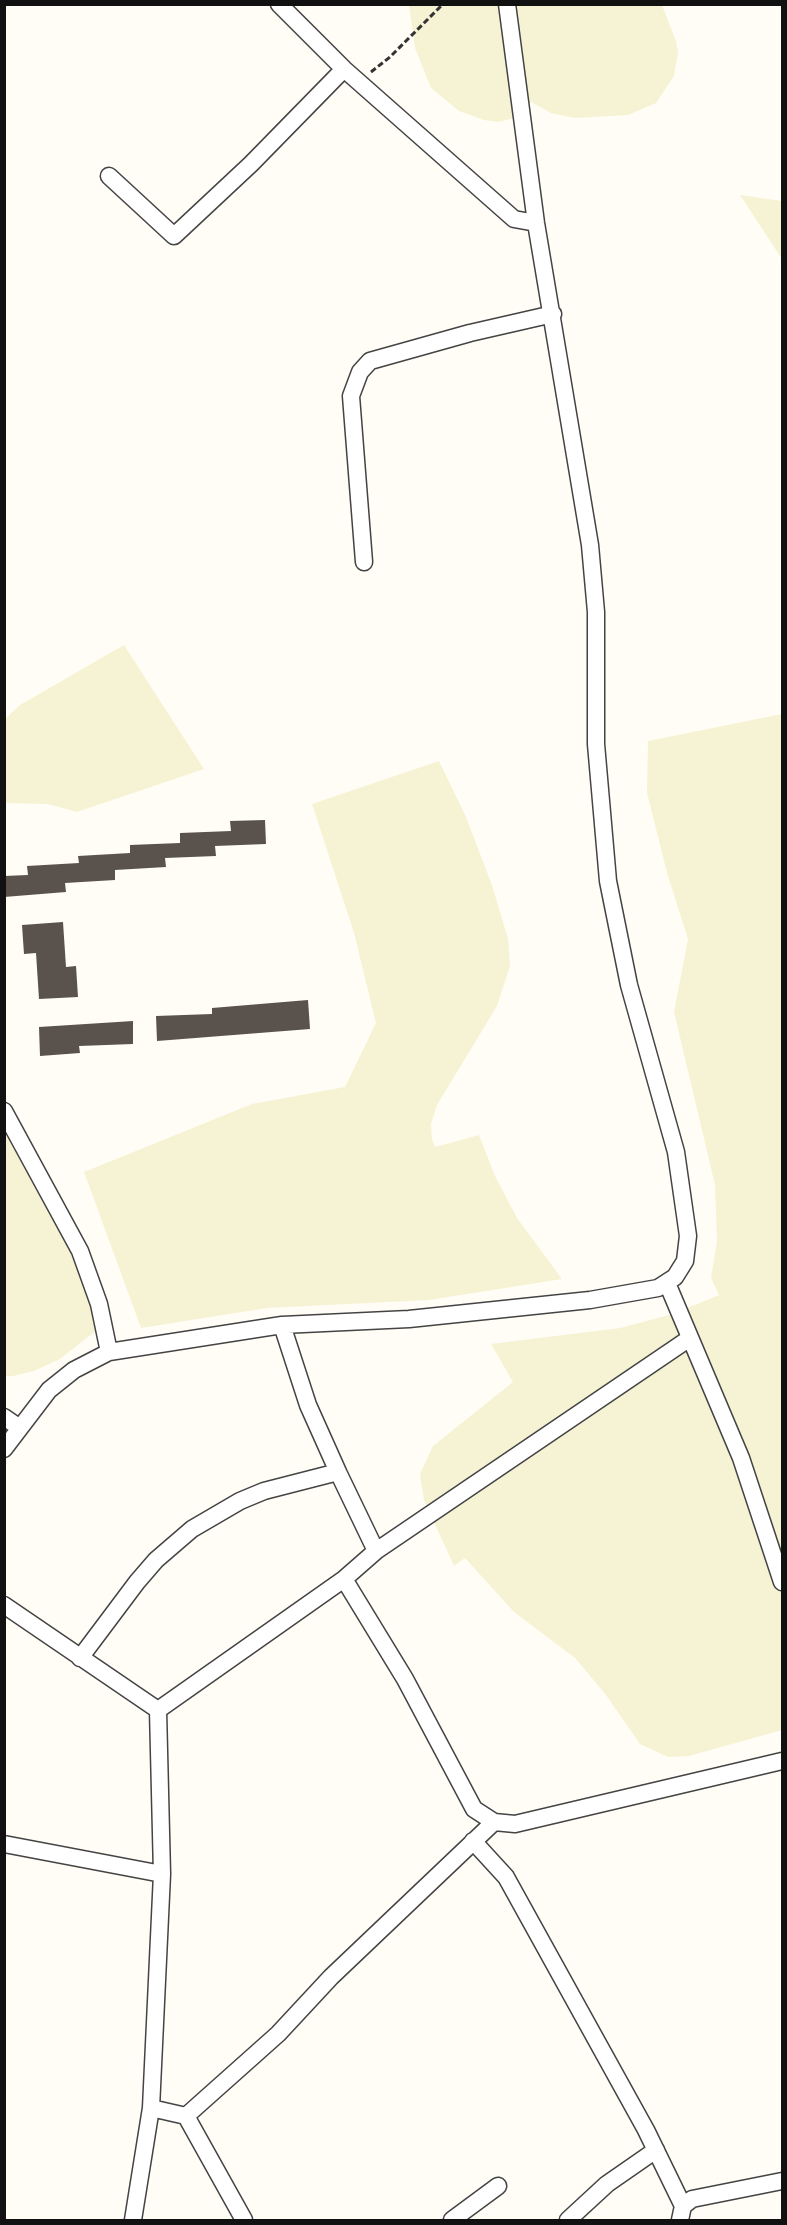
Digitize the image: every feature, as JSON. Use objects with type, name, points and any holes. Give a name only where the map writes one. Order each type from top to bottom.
[{"type":"street","points":[[279,4],[350,75],[514,219],[536,223]]},
{"type":"street","points":[[4,1449],[49,1390],[61,1379],[109,1352],[282,1325],[409,1319],[530,1308],[624,1295],[667,1283],[681,1269],[687,1253],[685,1211],[676,1152],[629,985],[608,880],[597,754],[596,612],[590,545],[536,223],[507,4]]},
{"type":"street","points":[[109,176],[174,236],[350,75]]},
{"type":"street","points":[[364,562],[351,405],[353,387],[360,372],[370,361],[470,333],[553,314]]},
{"type":"street","points":[[4,1111],[80,1251],[99,1304],[109,1352]]},
{"type":"street","points":[[667,1283],[741,1458],[783,1582]]},
{"type":"street","points":[[282,1325],[308,1404],[376,1551]]},
{"type":"street","points":[[158,1710],[344,1579],[376,1551],[690,1338]]},
{"type":"street","points":[[4,1417],[20,1428]]},
{"type":"street","points":[[80,1658],[156,1560],[192,1529],[222,1510],[264,1491],[338,1472]]},
{"type":"street","points":[[344,1579],[405,1679],[474,1809],[494,1822],[515,1824],[783,1761]]},
{"type":"street","points":[[4,1605],[158,1710]]},
{"type":"street","points":[[133,2220],[151,2108],[162,1874],[158,1710]]},
{"type":"street","points":[[186,2116],[278,2034],[331,1977],[494,1822]]},
{"type":"street","points":[[473,1841],[506,1877],[656,2150],[681,2213]]},
{"type":"street","points":[[4,1844],[162,1874]]},
{"type":"street","points":[[151,2108],[186,2116],[244,2220]]},
{"type":"street","points":[[568,2220],[607,2184],[656,2150]]},
{"type":"street","points":[[681,2213],[692,2199],[783,2181]]},
{"type":"street","points":[[452,2220],[498,2186]]},
{"type":"path","points":[[350,75],[390,57],[443,4]]},
{"type":"shaded area","points":[[409,5],[662,5],[676,41],[678,53],[674,76],[656,103],[628,115],[574,118],[551,113],[531,102],[514,118],[498,122],[484,120],[459,111],[431,88],[415,48]]},
{"type":"shaded area","points":[[740,195],[782,201],[782,259]]},
{"type":"shaded area","points":[[124,645],[204,769],[77,812],[48,804],[5,803],[5,719],[20,705]]},
{"type":"shaded area","points":[[782,714],[782,1730],[689,1756],[668,1757],[640,1744],[606,1695],[575,1658],[514,1612],[465,1558],[454,1566],[424,1500],[420,1474],[433,1446],[513,1382],[491,1344],[620,1328],[673,1314],[719,1295],[711,1278],[717,1241],[715,1185],[674,1012],[688,939],[667,873],[647,793],[648,741]]},
{"type":"shaded area","points":[[439,761],[466,817],[492,885],[508,939],[510,966],[497,1006],[437,1105],[431,1124],[432,1139],[435,1147],[479,1135],[495,1176],[517,1218],[562,1279],[429,1300],[267,1308],[141,1328],[84,1172],[252,1104],[345,1087],[376,1023],[354,933],[312,804]]},
{"type":"shaded area","points":[[4,1117],[62,1233],[102,1326],[60,1359],[34,1371],[13,1376],[4,1376]]},
{"type":"building","points":[[265,820],[266,844],[215,846],[216,856],[165,858],[166,867],[115,870],[115,880],[65,883],[66,892],[4,897],[4,876],[28,875],[27,866],[79,863],[78,856],[130,853],[130,845],[180,843],[180,833],[231,831],[230,821]]},
{"type":"building","points":[[63,922],[66,967],[76,966],[78,997],[39,999],[36,953],[24,954],[22,925]]},
{"type":"building","points":[[308,1000],[310,1029],[157,1041],[156,1016],[212,1014],[212,1008]]},
{"type":"building","points":[[133,1021],[133,1044],[79,1046],[80,1053],[40,1056],[39,1027]]}]
